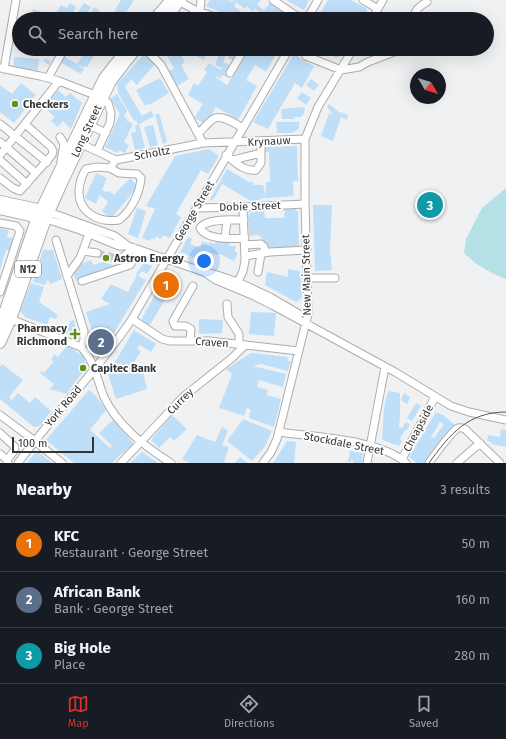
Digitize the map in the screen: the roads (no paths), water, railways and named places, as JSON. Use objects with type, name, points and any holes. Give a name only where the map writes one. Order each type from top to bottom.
[{"type":"highway","points":[[162,12],[177,0]]},
{"type":"highway","points":[[169,12],[177,0]]},
{"type":"highway","name":"Long Street","points":[[43,215],[77,139],[89,125],[104,78],[121,56]]},
{"type":"highway","name":"Long Street","points":[[43,215],[61,167],[98,99],[131,56]]},
{"type":"highway","points":[[0,200],[43,215]]},
{"type":"highway","points":[[0,209],[43,215]]},
{"type":"highway","name":"N12","points":[[0,343],[3,319],[43,215]]},
{"type":"street","points":[[13,12],[15,0]]},
{"type":"street","points":[[177,0],[200,12],[201,0]]},
{"type":"street","points":[[274,0],[291,12]]},
{"type":"street","points":[[311,12],[318,0]]},
{"type":"street","points":[[363,0],[378,9]]},
{"type":"street","points":[[376,12],[383,0]]},
{"type":"street","points":[[415,12],[428,2]]},
{"type":"street","points":[[12,16],[2,69],[59,81],[98,99],[111,117],[106,133],[97,152]]},
{"type":"street","points":[[48,78],[60,56]]},
{"type":"street","points":[[152,56],[161,65],[203,143]]},
{"type":"street","points":[[230,73],[240,56]]},
{"type":"street","name":"George Street","points":[[95,369],[132,318],[196,208],[230,157],[234,142],[285,56]]},
{"type":"street","points":[[306,56],[341,70],[359,67],[384,56]]},
{"type":"street","points":[[305,139],[318,106],[349,56]]},
{"type":"street","points":[[0,155],[59,81]]},
{"type":"street","points":[[198,134],[213,119],[216,118],[224,119],[243,128]]},
{"type":"street","points":[[0,124],[47,162]]},
{"type":"street","points":[[0,178],[18,191],[22,190],[52,155],[53,149],[25,124]]},
{"type":"street","points":[[89,125],[106,133]]},
{"type":"street","points":[[77,139],[97,152],[116,160],[110,168]]},
{"type":"street","name":"Krynauw","points":[[234,142],[305,139]]},
{"type":"street","name":"New Main Street","points":[[263,463],[279,432],[307,322],[309,307],[305,204],[305,139]]},
{"type":"street","points":[[230,157],[241,166],[253,170],[260,167],[261,141]]},
{"type":"street","points":[[0,142],[36,173]]},
{"type":"street","name":"Scholtz","points":[[116,160],[203,143],[234,142]]},
{"type":"street","points":[[230,157],[261,154]]},
{"type":"street","points":[[0,160],[27,184]]},
{"type":"street","points":[[97,167],[110,168],[119,173],[137,174],[141,178],[139,188],[129,209],[119,220],[106,220],[96,217],[83,207],[79,196],[80,181],[86,169],[97,167]]},
{"type":"street","name":"Dobie Street","points":[[196,208],[243,208],[305,204]]},
{"type":"street","points":[[236,285],[243,271],[245,256],[243,208]]},
{"type":"street","points":[[43,215],[119,246],[134,248]]},
{"type":"street","points":[[43,215],[115,236],[134,248],[204,272],[216,280],[236,285],[258,298],[307,322],[456,409],[506,420]]},
{"type":"street","points":[[225,238],[227,220]]},
{"type":"street","points":[[244,220],[210,221],[203,224],[200,228],[204,234],[208,236],[245,241],[260,244],[264,247],[258,272]]},
{"type":"street","points":[[0,223],[16,226],[20,231],[0,292]]},
{"type":"street","points":[[67,276],[76,265],[89,234]]},
{"type":"street","points":[[56,240],[84,331],[84,340],[81,347]]},
{"type":"street","points":[[117,258],[123,257],[134,248]]},
{"type":"street","points":[[82,281],[130,265],[134,248]]},
{"type":"street","points":[[245,256],[307,250]]},
{"type":"street","points":[[83,251],[97,252]]},
{"type":"street","points":[[308,278],[334,278]]},
{"type":"street","points":[[190,340],[191,329],[186,326],[175,326],[173,321],[193,286]]},
{"type":"street","points":[[227,304],[228,317],[239,334],[242,345]]},
{"type":"street","name":"Craven","points":[[132,318],[145,329],[162,339],[209,340],[299,351]]},
{"type":"street","points":[[3,319],[81,347],[90,357],[100,388],[110,407],[122,423],[141,442],[171,463]]},
{"type":"street","name":"Currey","points":[[121,463],[183,397],[232,358],[242,345]]},
{"type":"street","points":[[367,463],[385,367]]},
{"type":"street","name":"York Road","points":[[18,463],[95,369]]},
{"type":"street","name":"Cheapside","points":[[404,461],[435,397]]},
{"type":"street","points":[[0,415],[62,463]]},
{"type":"street","points":[[0,454],[8,462],[14,451],[14,447],[0,434],[9,421]]},
{"type":"street","points":[[429,463],[458,428],[465,429],[500,463]]},
{"type":"street","name":"Stockdale Street","points":[[279,432],[311,435],[370,446],[385,450],[404,461]]},
{"type":"street","points":[[457,463],[480,442]]},
{"type":"water","points":[[506,188],[506,279],[484,268],[464,253],[466,239],[482,208]]},
{"type":"tunnel","points":[[97,253],[117,258]]},
{"type":"tram line","points":[[429,463],[453,434],[470,420],[493,413],[506,412]]},
{"type":"place","name":"Checkers","points":[[15,104]]},
{"type":"place","name":"Big Hole","points":[[430,205]]},
{"type":"place","name":"Astron Energy","points":[[106,258]]},
{"type":"place","name":"KFC","points":[[166,285]]},
{"type":"place","name":"Pharmacy Richmond","points":[[75,334]]},
{"type":"place","name":"African Bank","points":[[101,342]]},
{"type":"place","name":"Capitec Bank","points":[[83,368]]}]
